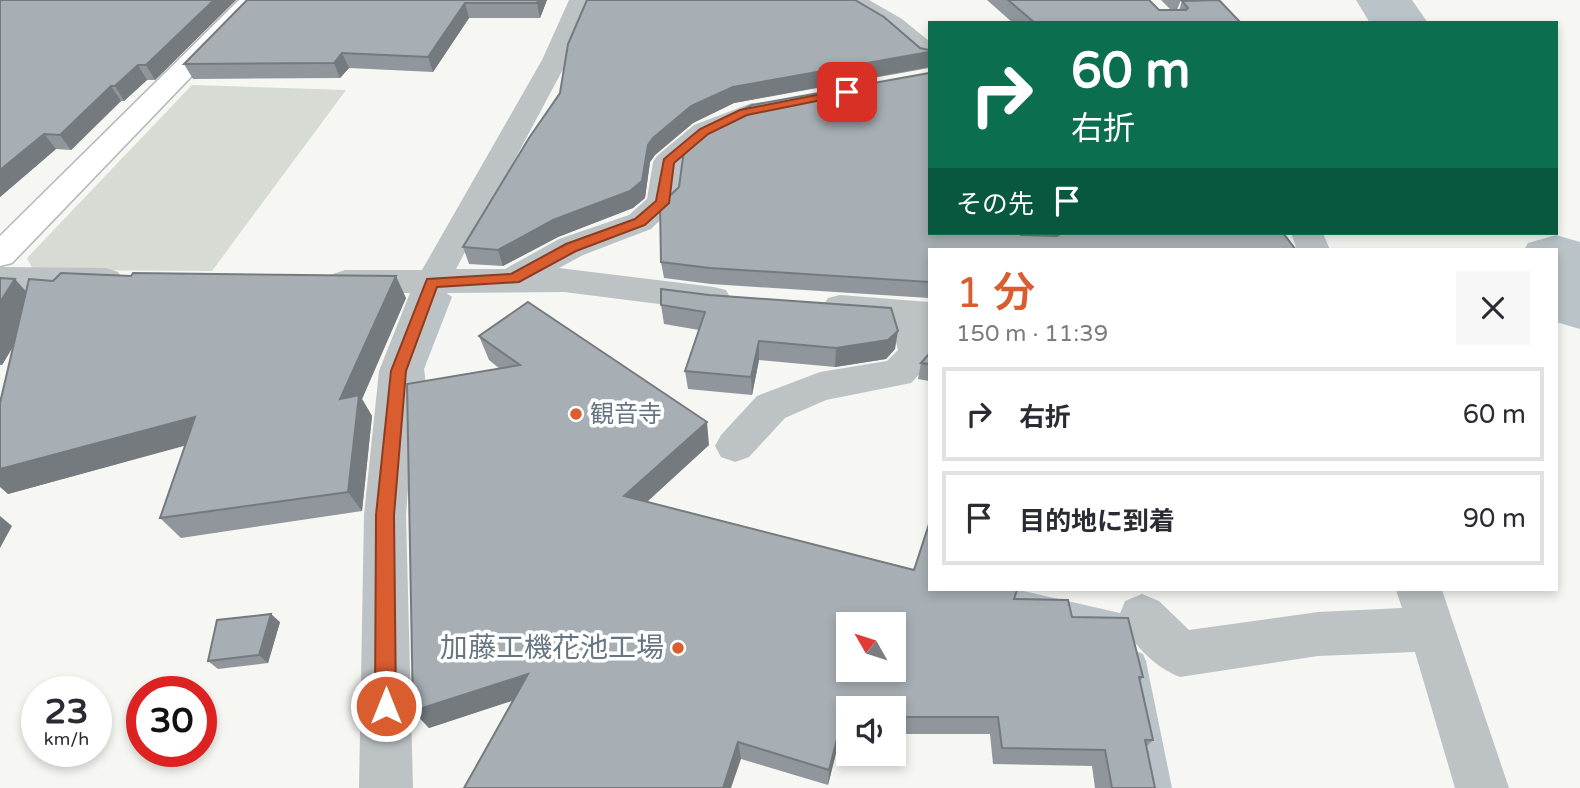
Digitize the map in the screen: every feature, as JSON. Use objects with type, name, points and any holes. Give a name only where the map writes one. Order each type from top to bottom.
[{"type":"street","points":[[0,255],[253,0]]},
{"type":"street","points":[[386,788],[385,515],[398,371],[432,282],[555,61],[581,0]]},
{"type":"street","points":[[850,0],[886,19],[917,42],[925,71]]},
{"type":"street","points":[[514,279],[571,247],[640,222],[662,203],[668,162],[704,131],[744,113],[783,105]]},
{"type":"street","points":[[0,279],[139,280]]},
{"type":"street","points":[[320,282],[564,280],[739,301]]},
{"type":"street","points":[[735,446],[771,407],[820,387],[898,373],[917,353],[917,312],[808,305]]},
{"type":"street","points":[[1142,616],[1180,654],[1318,634],[1425,609],[1482,788]]},
{"type":"shaded area","points":[[192,85],[346,90],[212,271],[33,270],[27,258]]},
{"type":"building","points":[[0,0],[214,0],[146,65],[138,65],[115,86],[111,86],[60,135],[44,134],[0,170]]},
{"type":"building","points":[[247,0],[538,0],[537,3],[465,3],[428,57],[342,53],[334,63],[184,64]]},
{"type":"building","points":[[587,0],[855,0],[884,17],[928,52],[733,87],[691,106],[653,138],[648,145],[642,181],[630,191],[553,220],[498,250],[463,247],[529,138],[560,93],[568,44]]},
{"type":"building","points":[[1008,0],[1149,0],[1159,10],[1186,10],[1188,8],[1182,1],[1219,0],[1239,21],[1033,21]]},
{"type":"building","points":[[928,73],[928,235],[1285,235],[1294,248],[928,248],[928,282],[710,268],[661,262],[660,205],[679,187],[684,150],[714,123],[752,105]]},
{"type":"building","points":[[61,273],[131,276],[133,273],[396,276],[340,399],[359,395],[348,492],[160,518],[195,417],[0,469],[0,403],[29,279],[53,281]]},
{"type":"building","points":[[0,278],[15,279],[0,302]]},
{"type":"building","points":[[661,289],[891,308],[898,331],[888,340],[836,348],[759,341],[751,377],[685,371],[705,312],[661,305]]},
{"type":"building","points":[[528,302],[707,422],[624,496],[914,570],[928,527],[928,591],[1017,591],[1014,599],[1068,600],[1072,617],[1128,618],[1143,677],[1139,677],[1153,740],[1145,740],[1155,788],[1112,788],[1105,750],[1002,748],[998,717],[906,717],[906,696],[836,696],[836,743],[829,770],[738,742],[723,788],[464,788],[528,674],[413,711],[407,384],[520,365],[479,336]]},
{"type":"building","points":[[271,614],[259,655],[208,661],[217,620]]},
{"type":"waterway","points":[[1384,0],[1398,21]]},
{"type":"waterway","points":[[1558,265],[1580,300]]},
{"type":"waterway","points":[[434,396],[419,387],[416,369],[445,297]]},
{"type":"waterway","points":[[987,591],[1120,622]]},
{"type":"waterway","points":[[1136,661],[1161,788]]},
{"type":"place","name":"観音寺","points":[[576,414]]},
{"type":"place","name":"加藤工機花池工場","points":[[678,648]]},
{"type":"route","points":[[386,706],[385,515],[398,371],[432,282],[514,279],[571,247],[640,222],[662,203],[668,162],[704,131],[744,113],[847,92]]}]
